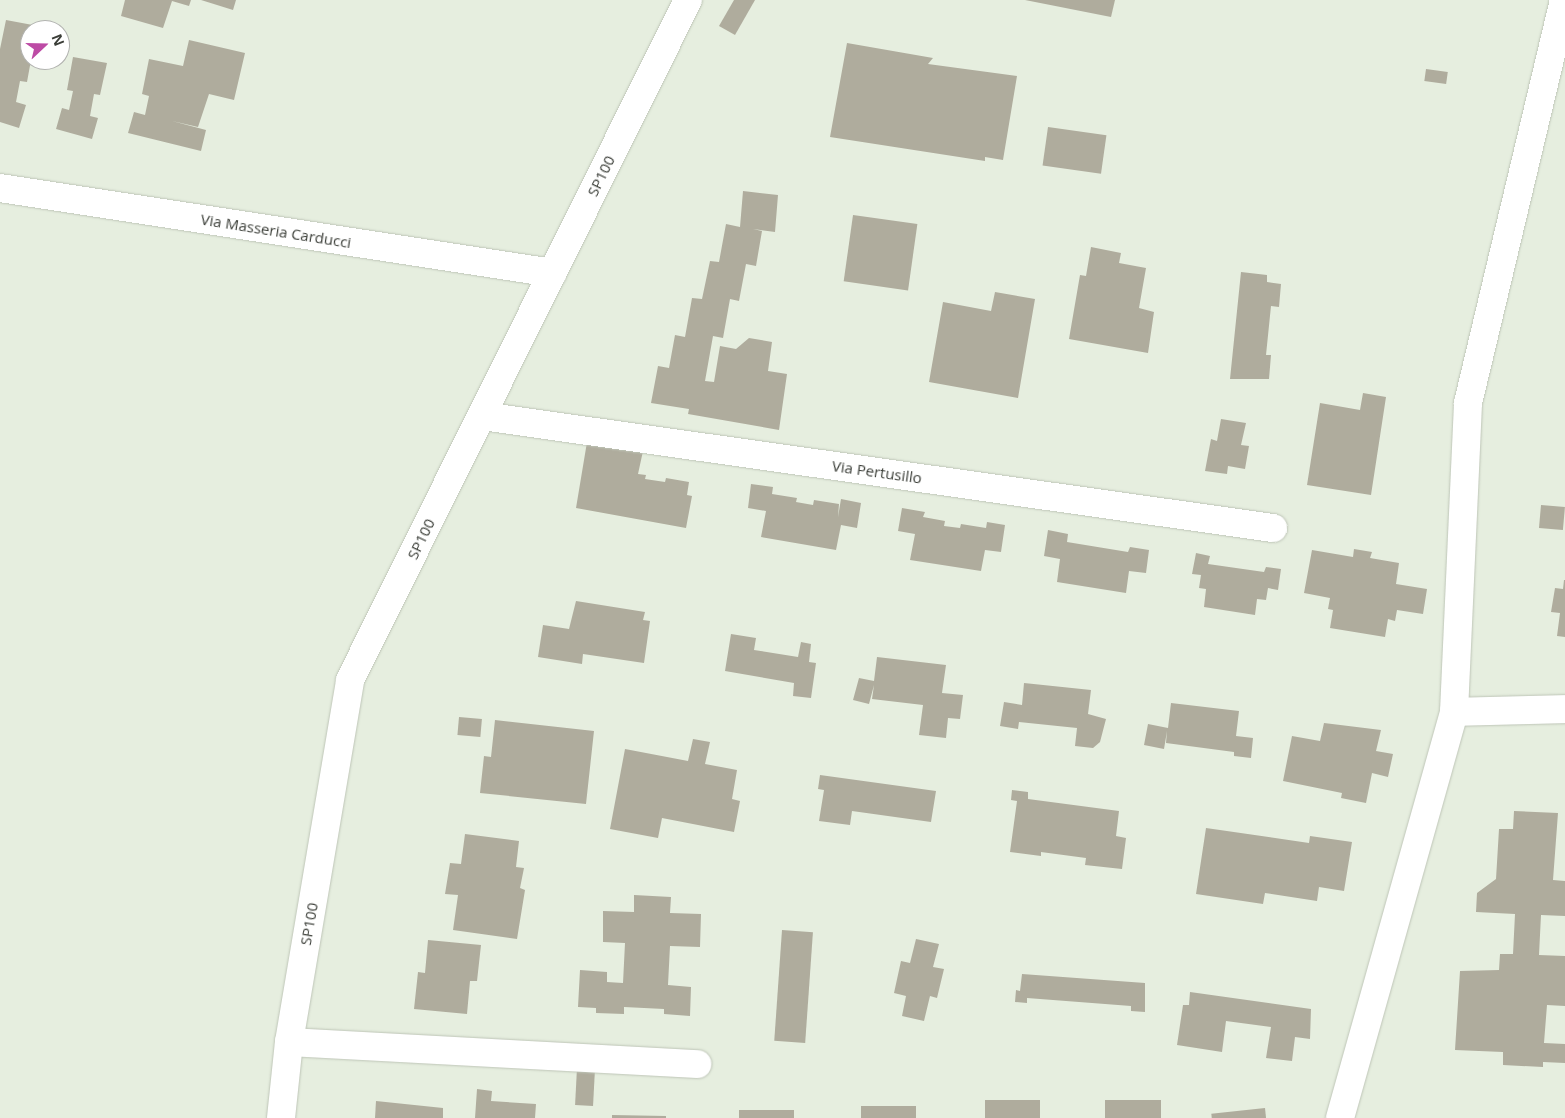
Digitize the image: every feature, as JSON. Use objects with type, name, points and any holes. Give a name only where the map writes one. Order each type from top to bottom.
[{"type":"street","name":"SP100","points":[[282,1118],[289,1042],[350,680],[688,0]]},
{"type":"street","points":[[1340,1118],[1454,712],[1468,403],[1564,0]]},
{"type":"street","name":"Via Masseria Carducci","points":[[0,188],[552,273]]},
{"type":"street","name":"Via Pertusillo","points":[[482,416],[1273,528]]},
{"type":"street","points":[[1454,712],[1565,709]]},
{"type":"street","points":[[289,1042],[697,1064]]},
{"type":"building","points":[[125,0],[191,0],[189,6],[172,1],[163,28],[121,16]]},
{"type":"building","points":[[201,0],[236,0],[233,10]]},
{"type":"building","points":[[734,0],[755,0],[735,35],[719,26]]},
{"type":"building","points":[[1025,0],[1115,0],[1111,17]]},
{"type":"building","points":[[6,20],[20,23],[20,70],[29,70],[27,82],[20,81],[16,102],[26,105],[19,128],[0,122],[0,49]]},
{"type":"building","points":[[189,40],[245,53],[234,100],[209,94],[198,127],[172,121],[206,130],[201,151],[128,133],[134,112],[145,115],[149,96],[142,94],[149,59],[183,66]]},
{"type":"building","points":[[847,43],[933,58],[928,64],[1017,76],[1003,160],[985,157],[985,161],[830,137]]},
{"type":"building","points":[[73,57],[107,63],[100,95],[94,94],[90,116],[98,118],[92,139],[56,129],[62,108],[69,110],[73,91],[67,90]]},
{"type":"building","points":[[1426,69],[1448,72],[1446,84],[1424,81]]},
{"type":"building","points":[[1048,127],[1106,135],[1101,174],[1043,166]]},
{"type":"building","points":[[743,191],[778,195],[775,232],[753,229],[762,231],[756,266],[746,264],[739,301],[730,299],[723,338],[713,336],[705,381],[714,382],[720,346],[736,349],[749,338],[772,342],[768,371],[787,374],[779,430],[688,414],[689,409],[651,403],[658,366],[669,368],[675,335],[685,337],[692,298],[702,299],[710,261],[719,262],[726,224],[740,227]]},
{"type":"building","points":[[853,215],[917,224],[908,290],[844,281]]},
{"type":"building","points":[[1091,247],[1121,253],[1119,263],[1146,268],[1139,308],[1154,312],[1148,353],[1069,339],[1080,275],[1086,276]]},
{"type":"building","points":[[1241,272],[1267,275],[1267,282],[1281,284],[1279,307],[1271,306],[1266,355],[1271,355],[1269,379],[1230,379]]},
{"type":"building","points":[[995,292],[1035,299],[1018,398],[929,382],[943,302],[991,311]]},
{"type":"building","points":[[1363,393],[1386,397],[1371,495],[1307,485],[1320,403],[1360,410]]},
{"type":"building","points":[[1221,419],[1246,423],[1241,445],[1249,446],[1245,469],[1228,466],[1227,474],[1205,471],[1211,439],[1217,441]]},
{"type":"building","points":[[587,442],[643,451],[638,474],[646,475],[645,479],[665,482],[666,478],[689,482],[687,495],[692,496],[686,528],[576,508]]},
{"type":"building","points":[[751,484],[773,487],[772,494],[797,498],[796,502],[813,505],[814,500],[839,504],[838,517],[841,499],[861,503],[857,528],[841,525],[836,550],[761,537],[766,511],[748,508]]},
{"type":"building","points":[[1541,505],[1565,507],[1563,530],[1539,528]]},
{"type":"building","points":[[902,508],[925,512],[923,517],[945,521],[944,526],[960,528],[961,524],[986,528],[987,522],[1005,525],[1001,552],[985,550],[981,571],[910,560],[915,534],[898,531]]},
{"type":"building","points":[[1048,530],[1068,534],[1067,542],[1128,552],[1130,547],[1149,550],[1146,573],[1129,571],[1126,593],[1057,582],[1060,559],[1044,556]]},
{"type":"building","points":[[1354,549],[1372,552],[1370,558],[1399,563],[1396,584],[1427,589],[1423,614],[1397,610],[1395,621],[1388,619],[1385,637],[1330,628],[1333,610],[1328,609],[1330,598],[1304,593],[1312,550],[1353,557]]},
{"type":"building","points":[[1196,553],[1210,556],[1208,564],[1264,572],[1266,567],[1281,569],[1278,590],[1268,588],[1266,600],[1257,599],[1255,615],[1204,607],[1206,589],[1199,588],[1201,575],[1192,574]]},
{"type":"building","points":[[1564,580],[1565,637],[1557,636],[1560,613],[1551,612],[1555,588],[1563,589]]},
{"type":"building","points":[[576,601],[645,612],[643,620],[650,621],[644,663],[583,654],[582,664],[538,657],[543,625],[569,629]]},
{"type":"building","points":[[731,634],[756,638],[754,650],[798,657],[801,642],[811,644],[809,662],[816,663],[811,698],[793,696],[794,683],[725,671]]},
{"type":"building","points":[[877,657],[946,665],[942,693],[963,695],[960,719],[948,718],[946,738],[919,735],[923,705],[872,699],[874,685],[869,704],[853,700],[859,678],[874,681]]},
{"type":"building","points":[[1024,683],[1091,690],[1088,714],[1106,719],[1100,742],[1093,748],[1075,746],[1077,728],[1019,722],[1018,729],[1000,726],[1004,702],[1022,705]]},
{"type":"building","points":[[1171,703],[1239,711],[1236,736],[1253,738],[1251,758],[1234,756],[1234,752],[1166,743],[1167,731],[1164,749],[1144,745],[1148,724],[1168,728]]},
{"type":"building","points":[[459,717],[482,719],[480,737],[457,735]]},
{"type":"building","points":[[495,720],[594,731],[586,804],[480,793],[484,756],[491,757]]},
{"type":"building","points":[[1324,723],[1381,730],[1376,751],[1393,754],[1388,777],[1372,773],[1366,803],[1341,798],[1342,793],[1283,781],[1292,736],[1320,741]]},
{"type":"building","points":[[693,739],[710,742],[705,764],[737,770],[732,799],[740,801],[734,832],[662,818],[658,838],[610,829],[625,749],[688,761]]},
{"type":"building","points":[[820,775],[936,791],[931,822],[852,811],[850,825],[819,821],[824,790],[818,789]]},
{"type":"building","points":[[1012,790],[1028,792],[1028,799],[1119,811],[1116,836],[1126,838],[1122,869],[1085,865],[1086,858],[1041,852],[1041,856],[1010,852],[1017,801],[1011,800]]},
{"type":"building","points":[[1514,811],[1558,813],[1553,880],[1565,881],[1565,916],[1541,915],[1539,955],[1565,956],[1565,1006],[1547,1005],[1544,1043],[1565,1044],[1565,1063],[1543,1062],[1543,1067],[1503,1065],[1503,1052],[1455,1050],[1460,971],[1499,970],[1500,954],[1513,954],[1515,914],[1476,912],[1477,893],[1496,879],[1499,829],[1513,829]]},
{"type":"building","points":[[1206,828],[1309,843],[1310,836],[1352,842],[1344,891],[1319,887],[1317,901],[1265,893],[1263,904],[1196,894]]},
{"type":"building","points":[[465,834],[519,841],[516,867],[524,868],[520,888],[525,890],[517,939],[453,930],[458,895],[445,894],[450,863],[461,864]]},
{"type":"building","points":[[634,895],[671,897],[670,913],[701,914],[700,947],[670,946],[668,985],[691,987],[690,1016],[664,1014],[664,1009],[624,1007],[624,1014],[596,1013],[596,1008],[578,1007],[580,970],[607,972],[607,982],[623,983],[625,943],[603,942],[603,911],[634,912]]},
{"type":"building","points":[[782,930],[813,932],[805,1043],[774,1041]]},
{"type":"building","points":[[916,939],[939,944],[933,967],[944,969],[937,998],[930,996],[924,1021],[902,1016],[906,996],[894,993],[901,961],[910,963]]},
{"type":"building","points":[[428,940],[481,945],[477,981],[470,981],[467,1014],[414,1009],[418,972],[425,973]]},
{"type":"building","points":[[1022,974],[1145,983],[1145,1012],[1131,1011],[1131,1006],[1027,998],[1027,1003],[1015,1002],[1016,990],[1020,991]]},
{"type":"building","points":[[1190,992],[1311,1009],[1310,1039],[1295,1037],[1292,1061],[1266,1058],[1271,1027],[1226,1021],[1222,1052],[1177,1045],[1183,1005],[1189,1005]]},
{"type":"building","points":[[577,1068],[595,1069],[593,1106],[575,1105]]},
{"type":"building","points":[[477,1089],[492,1091],[491,1101],[536,1104],[535,1118],[475,1118]]},
{"type":"building","points":[[985,1100],[1040,1100],[1040,1118],[985,1118]]},
{"type":"building","points":[[1105,1100],[1161,1100],[1161,1118],[1105,1118]]},
{"type":"building","points":[[376,1101],[443,1108],[443,1118],[375,1118]]},
{"type":"building","points":[[861,1106],[916,1106],[916,1118],[861,1118]]},
{"type":"building","points":[[1265,1108],[1266,1118],[1212,1118],[1211,1114]]},
{"type":"building","points":[[739,1110],[794,1110],[794,1118],[739,1118]]},
{"type":"building","points":[[612,1115],[666,1116],[666,1118],[612,1118]]}]
